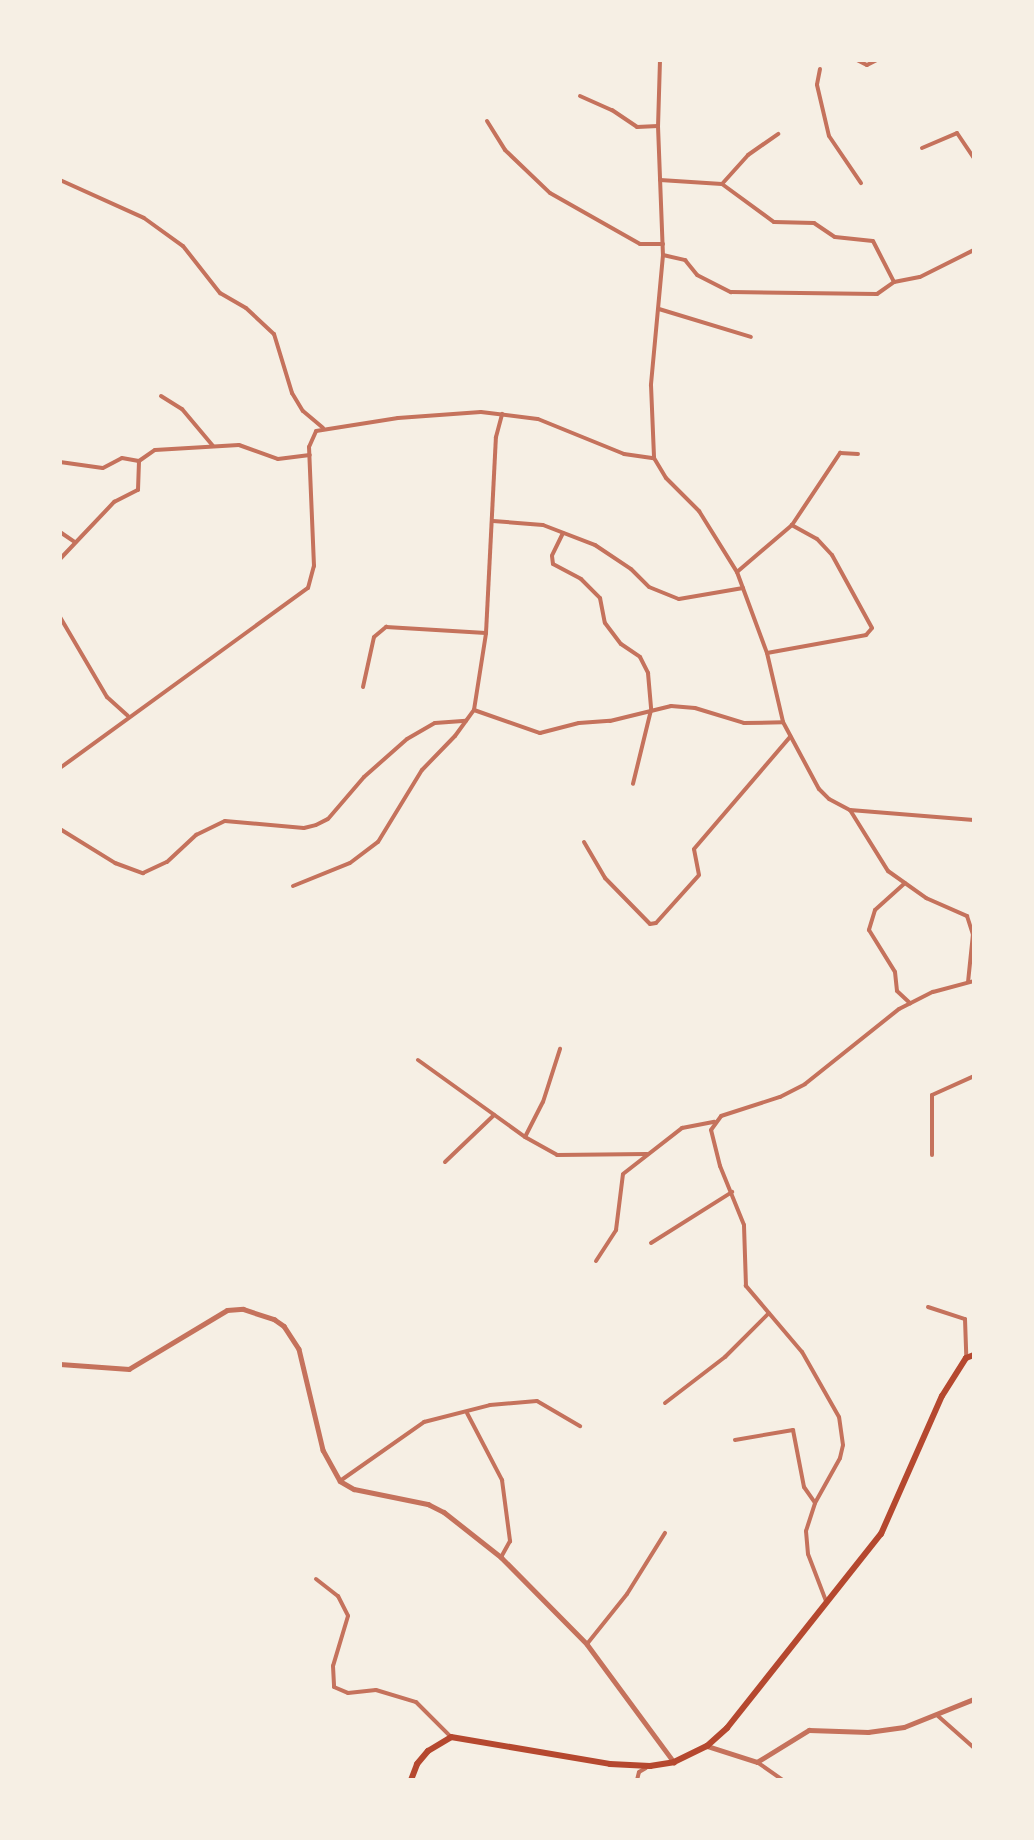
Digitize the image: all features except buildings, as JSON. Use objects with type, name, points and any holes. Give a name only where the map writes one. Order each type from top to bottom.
[{"type":"highway","points":[[411,1780],[417,1764],[428,1751],[451,1737],[610,1764],[650,1766],[674,1762],[707,1746],[727,1728],[881,1534],[942,1396],[966,1358],[974,1355]]},
{"type":"street","points":[[660,60],[658,126],[663,255],[651,385],[654,458],[666,478],[699,511],[737,572],[767,653],[783,722],[789,737],[819,789],[829,799],[850,810],[974,820]]},
{"type":"street","points":[[857,60],[867,65],[877,60]]},
{"type":"street","points":[[820,69],[819,94],[829,136],[861,183]]},
{"type":"street","points":[[580,96],[637,127],[658,126]]},
{"type":"street","points":[[487,122],[505,150],[550,193],[640,244],[663,244]]},
{"type":"street","points":[[922,148],[957,133],[974,158]]},
{"type":"street","points":[[722,184],[748,155],[778,134]]},
{"type":"street","points":[[60,180],[144,218],[183,246],[220,293],[246,308],[274,334],[292,393],[303,411],[323,428]]},
{"type":"street","points":[[660,180],[722,184],[774,222],[814,223],[835,237],[873,241],[894,282]]},
{"type":"street","points":[[663,255],[685,260],[698,276],[731,292],[876,294],[894,282],[920,277],[974,250]]},
{"type":"street","points":[[659,309],[751,337]]},
{"type":"street","points":[[161,396],[182,409],[213,446]]},
{"type":"street","points":[[60,768],[128,716],[308,588],[314,566],[311,436],[323,428],[363,426],[450,412],[502,414],[538,419],[633,457],[654,458]]},
{"type":"street","points":[[293,886],[350,863],[378,842],[422,770],[474,710],[486,633],[496,437],[502,414]]},
{"type":"street","points":[[60,462],[103,468],[122,458],[139,461],[155,450],[213,446],[248,446],[278,459],[310,455]]},
{"type":"street","points":[[737,572],[792,525],[840,453],[858,454]]},
{"type":"street","points":[[60,559],[114,502],[138,490],[139,461]]},
{"type":"street","points":[[493,521],[543,525],[563,533],[609,554],[661,594],[688,600],[743,588]]},
{"type":"street","points":[[767,653],[866,634],[872,628],[832,555],[817,539],[792,525]]},
{"type":"street","points":[[60,532],[75,542]]},
{"type":"street","points":[[563,533],[552,561],[600,598],[602,615],[610,630],[640,657],[652,686],[651,710],[633,784]]},
{"type":"street","points":[[60,617],[107,697],[128,716]]},
{"type":"street","points":[[363,687],[374,637],[386,627],[486,633]]},
{"type":"street","points":[[474,710],[540,733],[651,710],[682,706],[744,723],[783,722]]},
{"type":"street","points":[[60,830],[114,864],[143,873],[167,862],[196,835],[225,821],[304,828],[316,825],[328,819],[364,777],[406,739],[435,723],[466,721]]},
{"type":"street","points":[[584,842],[604,878],[650,924],[656,923],[699,875],[694,849],[789,737]]},
{"type":"street","points":[[850,810],[878,860],[905,883],[967,916],[973,934],[968,982]]},
{"type":"street","points":[[905,883],[875,910],[869,930],[895,972],[897,991],[910,1003]]},
{"type":"street","points":[[826,1601],[806,1544],[815,1503],[840,1458],[843,1445],[839,1417],[808,1361],[747,1286],[747,1240],[732,1192],[717,1156],[711,1130],[714,1122],[721,1116],[799,1088],[910,1003],[974,981]]},
{"type":"street","points":[[525,1137],[543,1102],[560,1049]]},
{"type":"street","points":[[418,1060],[525,1137],[568,1158],[647,1154]]},
{"type":"street","points":[[932,1155],[932,1095],[974,1076]]},
{"type":"street","points":[[445,1162],[494,1115]]},
{"type":"street","points":[[596,1261],[616,1230],[619,1180],[647,1154],[682,1128],[714,1122]]},
{"type":"street","points":[[651,1243],[732,1192]]},
{"type":"street","points":[[928,1307],[964,1319],[966,1358]]},
{"type":"street","points":[[60,1364],[129,1369],[227,1310],[260,1313],[284,1326],[299,1349],[323,1450],[340,1481],[354,1489],[428,1504],[444,1512],[501,1557],[587,1644],[674,1762]]},
{"type":"street","points":[[665,1403],[725,1357],[769,1313]]},
{"type":"street","points":[[340,1481],[424,1422],[490,1406],[537,1401],[580,1426]]},
{"type":"street","points":[[467,1413],[502,1480],[510,1541],[501,1557]]},
{"type":"street","points":[[735,1440],[793,1430],[804,1487],[815,1503]]},
{"type":"street","points":[[587,1644],[627,1594],[665,1533]]},
{"type":"street","points":[[316,1580],[338,1596],[348,1616],[333,1666],[334,1687],[348,1693],[376,1690],[416,1702],[451,1737]]},
{"type":"street","points":[[757,1762],[808,1730],[882,1731],[938,1716],[974,1699]]},
{"type":"street","points":[[938,1716],[974,1748]]},
{"type":"street","points":[[707,1746],[757,1762],[783,1780]]},
{"type":"street","points":[[637,1780],[639,1772],[650,1766]]}]
